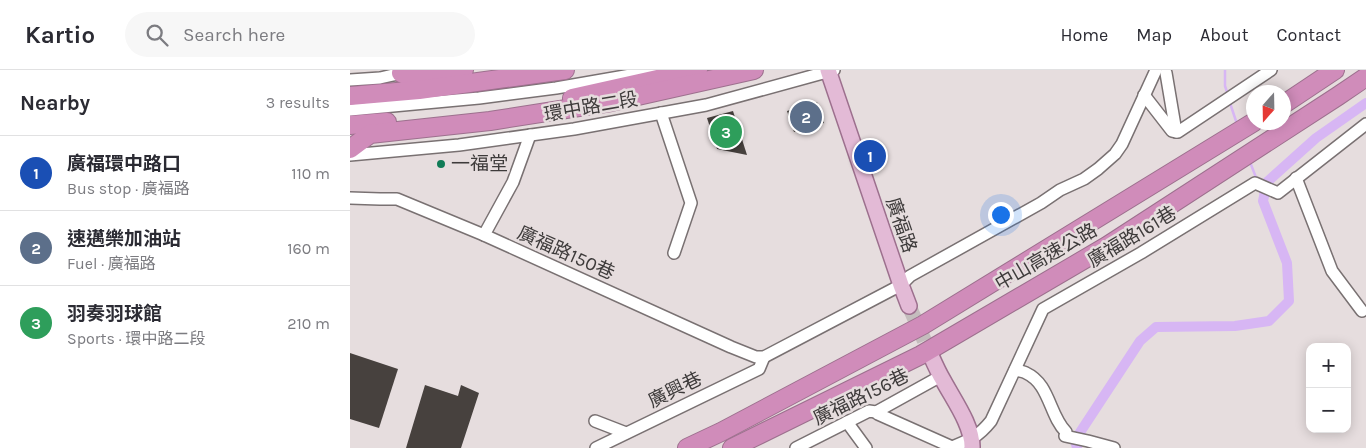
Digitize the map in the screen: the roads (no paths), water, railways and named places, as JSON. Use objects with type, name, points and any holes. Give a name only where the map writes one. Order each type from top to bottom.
[{"type":"highway","points":[[409,72],[410,77],[463,70]]},
{"type":"highway","points":[[350,96],[419,90],[565,70]]},
{"type":"highway","points":[[350,125],[451,117],[562,100],[698,70]]},
{"type":"highway","points":[[350,149],[370,134],[490,121],[611,102],[754,70]]},
{"type":"highway","points":[[1291,99],[1335,70]]},
{"type":"highway","name":"中山高速公路","points":[[732,448],[921,355],[1108,246],[1366,76]]},
{"type":"highway","name":"中山高速公路","points":[[687,448],[923,326],[1246,127]]},
{"type":"main road","name":"廣福路","points":[[830,71],[909,306]]},
{"type":"main road","points":[[929,351],[963,417],[972,444]]},
{"type":"street","name":"環中路二段","points":[[350,104],[481,93],[621,70]]},
{"type":"street","name":"環中路二段","points":[[350,110],[480,98],[556,88],[660,70]]},
{"type":"street","points":[[1144,95],[1172,131],[1178,132],[1271,70]]},
{"type":"street","name":"環中路二段","points":[[350,155],[459,145],[661,113],[706,105],[830,71]]},
{"type":"street","points":[[350,80],[380,78],[409,72]]},
{"type":"street","points":[[1161,72],[1176,132]]},
{"type":"street","name":"廣興巷","points":[[596,448],[759,369],[764,357],[901,285],[910,276],[1098,170],[1115,154],[1122,144],[1144,95],[1161,72]]},
{"type":"street","points":[[661,113],[691,203],[674,253]]},
{"type":"street","name":"廣福路161巷","points":[[972,444],[991,421],[1043,309],[1141,253],[1255,183],[1278,192],[1364,127]]},
{"type":"street","points":[[484,235],[513,182],[530,135]]},
{"type":"street","points":[[1296,178],[1332,271],[1362,311]]},
{"type":"street","name":"廣福路150巷","points":[[350,198],[397,199],[484,235],[756,358],[764,357]]},
{"type":"street","points":[[1014,370],[1027,373],[1042,384],[1060,427],[1066,434],[1114,448]]},
{"type":"street","name":"廣福路156巷","points":[[796,448],[869,411],[876,412],[941,376]]},
{"type":"street","points":[[876,412],[952,447],[972,444]]},
{"type":"street","points":[[595,421],[626,433]]},
{"type":"street","points":[[847,422],[866,448]]},
{"type":"waterway","points":[[1225,70],[1225,86],[1228,95]]},
{"type":"waterway","points":[[1230,103],[1237,124]]},
{"type":"waterway","points":[[1077,448],[1075,440],[1140,341],[1156,327],[1235,326],[1269,321],[1289,301],[1287,263],[1263,201],[1267,182],[1316,138],[1366,103]]},
{"type":"waterway","points":[[1250,162],[1257,180]]},
{"type":"waterway","points":[[1260,190],[1263,201]]},
{"type":"tunnel","points":[[909,306],[929,351]]},
{"type":"place","name":"速邁樂加油站","points":[[806,117]]},
{"type":"place","name":"羽奏羽球館","points":[[726,132]]},
{"type":"place","name":"廣福環中路口","points":[[870,156]]},
{"type":"place","name":"一福堂","points":[[441,164]]}]
